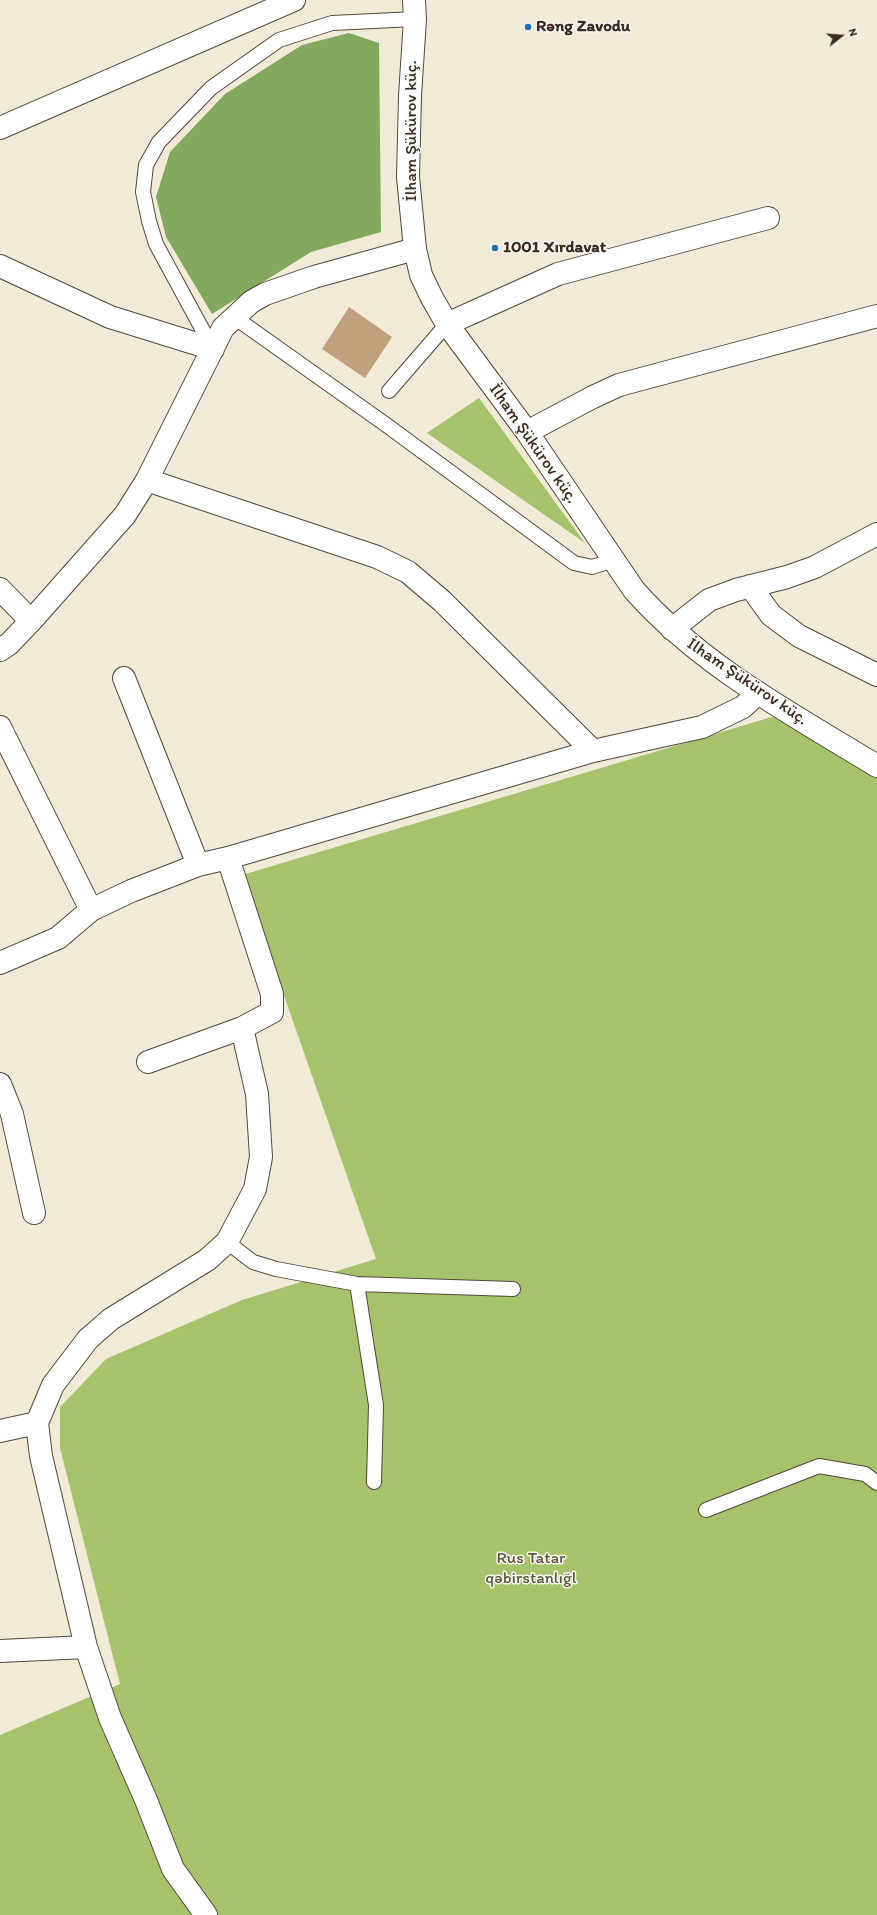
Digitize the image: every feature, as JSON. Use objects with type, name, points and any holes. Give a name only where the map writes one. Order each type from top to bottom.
[{"type":"street","points":[[0,128],[294,0]]},
{"type":"street","name":"İlham Şükürov küç.","points":[[414,10],[408,177],[415,249],[422,275],[432,298],[448,324],[527,432],[634,590],[654,613],[672,629],[758,693],[877,766]]},
{"type":"street","points":[[448,324],[558,274],[768,218]]},
{"type":"street","points":[[0,650],[32,621],[125,515],[147,480],[223,328],[234,316],[251,302],[286,286],[415,249]]},
{"type":"street","points":[[0,266],[110,317],[213,349]]},
{"type":"street","points":[[527,432],[592,397],[619,385],[877,316]]},
{"type":"street","points":[[147,480],[377,556],[408,572],[442,601],[593,751]]},
{"type":"street","points":[[672,629],[709,600],[750,586],[787,577],[815,567],[877,534]]},
{"type":"street","points":[[750,586],[771,615],[799,636],[877,675]]},
{"type":"street","points":[[0,589],[32,621]]},
{"type":"street","points":[[124,678],[198,865]]},
{"type":"street","points":[[0,963],[58,938],[90,910],[132,891],[198,865],[228,858],[593,751],[702,727],[743,707],[758,693]]},
{"type":"street","points":[[0,727],[90,910]]},
{"type":"street","points":[[148,1062],[242,1028],[272,1012],[272,994],[228,858]]},
{"type":"street","points":[[206,1915],[173,1869],[146,1800],[110,1718],[86,1647],[41,1456],[37,1423],[53,1385],[88,1338],[111,1319],[207,1260],[227,1242],[255,1189],[261,1156],[257,1094],[242,1028]]},
{"type":"street","points":[[0,1084],[12,1114],[34,1213]]},
{"type":"street","points":[[0,1432],[37,1423]]},
{"type":"street","points":[[0,1651],[86,1647]]},
{"type":"lane","points":[[213,349],[156,244],[149,222],[143,192],[146,165],[159,142],[212,88],[279,40],[332,23],[414,10]]},
{"type":"lane","points":[[234,316],[385,424],[574,563],[592,567],[614,560]]},
{"type":"lane","points":[[389,391],[448,324]]},
{"type":"lane","points":[[227,1242],[253,1262],[276,1269],[357,1284],[513,1289]]},
{"type":"lane","points":[[357,1284],[376,1405],[374,1482]]},
{"type":"lane","points":[[706,1510],[819,1466],[865,1474],[877,1483]]},
{"type":"green space","points":[[349,33],[379,43],[381,232],[311,252],[212,314],[166,237],[156,197],[170,152],[225,94],[302,45]]},
{"type":"green space","points":[[479,398],[585,543],[427,433]]},
{"type":"green space","name":"Rus Tatar qəbirstanlığl","points":[[792,711],[877,778],[877,1915],[0,1915],[0,1735],[120,1684],[60,1448],[60,1407],[106,1359],[242,1300],[376,1259],[242,875]]},
{"type":"building","points":[[349,307],[392,337],[365,378],[322,349]]},
{"type":"place","name":"Rəng Zavodu","points":[[528,27]]},
{"type":"place","name":"1001 Xırdavat","points":[[495,248]]}]
